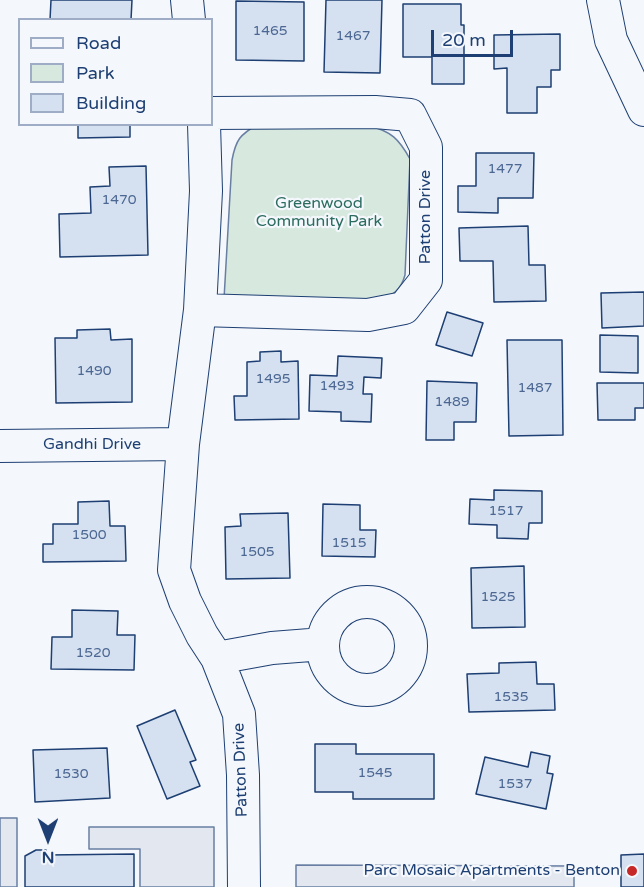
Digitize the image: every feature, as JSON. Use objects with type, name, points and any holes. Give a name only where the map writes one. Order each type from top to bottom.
[{"type":"street","points":[[187,0],[189,18]]},
{"type":"street","points":[[603,0],[611,40],[644,110]]},
{"type":"street","name":"Patton Drive","points":[[200,310],[368,315],[404,308],[426,280],[426,147],[410,115],[375,112],[213,113]]},
{"type":"street","name":"Patton Drive","points":[[204,126],[206,191],[200,310],[183,444],[174,570],[185,601],[202,635],[218,658],[240,714],[244,887]]},
{"type":"street","name":"Gandhi Drive","points":[[0,446],[183,444]]},
{"type":"street","points":[[218,658],[272,648],[323,644]]},
{"type":"green space","name":"Greenwood Community Park","points":[[258,124],[369,126],[389,133],[398,141],[410,159],[405,275],[396,292],[378,302],[224,299],[232,160],[240,138]]},
{"type":"shaded area","points":[[0,818],[17,818],[17,887],[0,887]]},
{"type":"shaded area","points":[[89,827],[214,827],[214,887],[140,887],[140,849],[89,849]]},
{"type":"shaded area","points":[[296,865],[574,866],[574,887],[296,887]]},
{"type":"building","points":[[51,0],[132,0],[131,18],[50,18]]},
{"type":"building","points":[[326,0],[382,0],[380,73],[324,72]]},
{"type":"building","points":[[236,1],[304,2],[304,61],[236,60]]},
{"type":"building","points":[[403,4],[461,4],[461,25],[464,25],[464,84],[432,84],[432,57],[403,57]]},
{"type":"building","points":[[560,34],[560,70],[551,70],[551,87],[537,87],[537,113],[507,113],[507,68],[494,69],[494,35]]},
{"type":"building","points":[[78,126],[130,126],[130,137],[78,138]]},
{"type":"building","points":[[476,153],[534,153],[533,198],[498,198],[498,213],[458,212],[458,186],[476,186]]},
{"type":"building","points":[[146,166],[148,255],[60,257],[59,214],[91,213],[90,187],[110,186],[109,167]]},
{"type":"building","points":[[528,226],[529,265],[545,265],[546,301],[494,302],[493,261],[460,261],[459,228]]},
{"type":"building","points":[[644,292],[644,326],[602,328],[601,293]]},
{"type":"building","points":[[447,312],[483,323],[472,356],[436,345]]},
{"type":"building","points":[[110,329],[111,340],[132,339],[132,402],[56,403],[55,338],[77,338],[77,330]]},
{"type":"building","points":[[600,335],[638,336],[638,373],[600,372]]},
{"type":"building","points":[[507,340],[562,340],[563,435],[509,436]]},
{"type":"building","points":[[281,351],[281,362],[298,361],[299,419],[235,420],[234,396],[247,396],[247,362],[260,361],[260,352]]},
{"type":"building","points":[[338,356],[382,358],[381,378],[364,377],[363,394],[372,394],[371,422],[341,421],[341,412],[309,411],[310,375],[337,376]]},
{"type":"building","points":[[427,381],[477,383],[476,422],[454,422],[454,440],[426,440]]},
{"type":"building","points":[[597,383],[644,383],[644,408],[635,408],[635,420],[598,420]]},
{"type":"building","points":[[494,490],[542,491],[542,523],[529,523],[528,539],[497,538],[497,525],[469,524],[470,499],[494,500]]},
{"type":"building","points":[[109,501],[110,526],[125,526],[126,561],[43,562],[43,544],[53,544],[53,524],[78,524],[78,502]]},
{"type":"building","points":[[323,504],[360,505],[360,530],[376,530],[375,557],[322,556]]},
{"type":"building","points":[[288,513],[290,578],[226,579],[225,527],[241,526],[240,514]]},
{"type":"building","points":[[524,566],[525,627],[472,628],[471,568]]},
{"type":"building","points":[[72,610],[118,611],[117,635],[135,635],[134,670],[51,669],[52,637],[72,637]]},
{"type":"building","points":[[536,662],[537,684],[554,684],[555,710],[469,712],[467,674],[499,673],[499,663]]},
{"type":"building","points":[[175,710],[196,760],[190,762],[200,786],[167,799],[137,726]]},
{"type":"building","points":[[315,744],[356,744],[356,754],[434,754],[434,799],[353,799],[353,792],[315,792]]},
{"type":"building","points":[[107,748],[110,798],[35,802],[33,750]]},
{"type":"building","points":[[531,752],[550,756],[547,773],[553,774],[546,809],[476,794],[485,757],[528,767]]},
{"type":"building","points":[[36,850],[46,850],[47,855],[134,854],[134,887],[25,887],[25,856]]},
{"type":"building","name":"Parc Mosaic Apartments - Benton","points":[[644,854],[644,887],[621,887],[621,855]]},
{"type":"place","name":"Parc Mosaic Apartments - Benton","points":[[632,871]]}]
